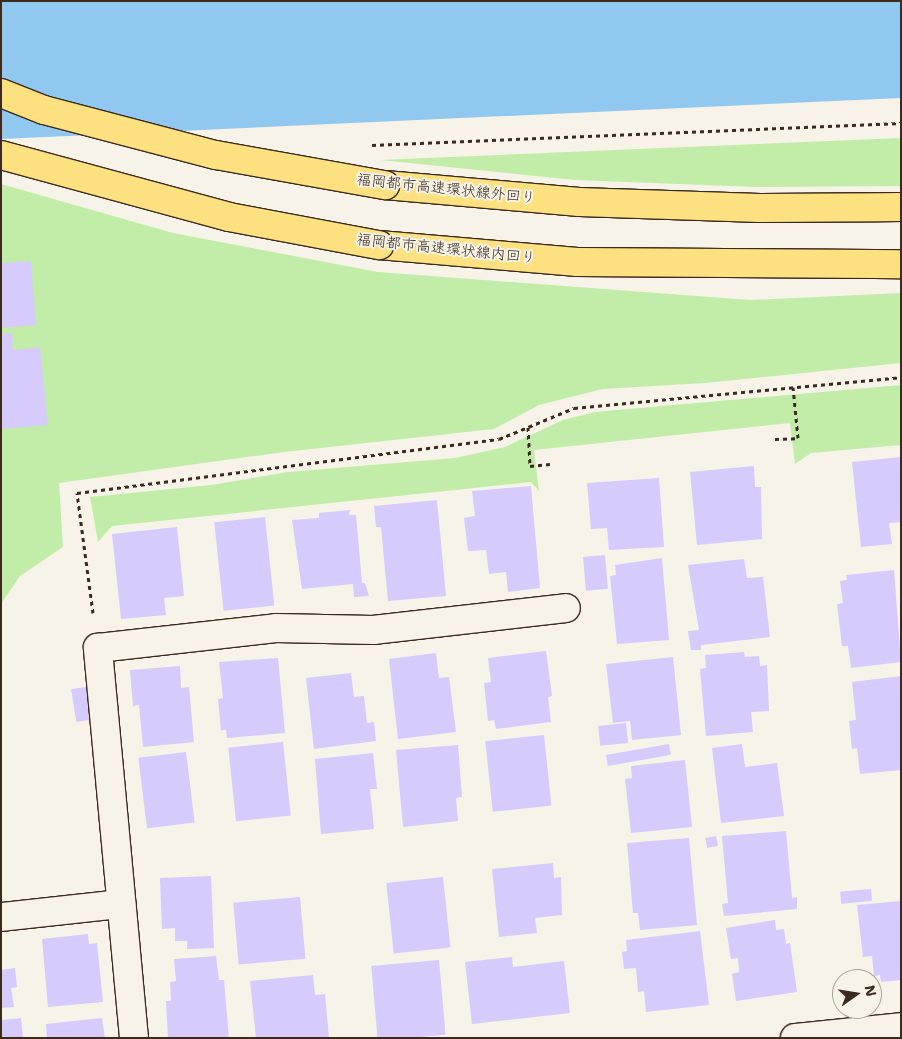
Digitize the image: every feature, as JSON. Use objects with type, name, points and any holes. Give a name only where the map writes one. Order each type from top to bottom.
[{"type":"highway","name":"福岡都市高速環状線外回り","points":[[1,93],[44,110],[216,155],[385,185],[579,202],[760,208],[901,207]]},
{"type":"highway","name":"福岡都市高速環状線内回り","points":[[1,155],[229,217],[378,245],[577,262],[901,264]]},
{"type":"street","points":[[134,1038],[98,648],[276,628],[373,630],[566,608]]},
{"type":"street","points":[[1,916],[121,904]]},
{"type":"street","points":[[795,1038],[901,1027]]},
{"type":"path","points":[[367,146],[901,123]]},
{"type":"path","points":[[98,648],[76,493],[499,439],[574,408],[901,377]]},
{"type":"path","points":[[775,440],[798,438],[793,387]]},
{"type":"path","points":[[528,427],[530,466],[550,464]]},
{"type":"green space","points":[[901,138],[901,186],[756,187],[575,180],[380,160]]},
{"type":"green space","points":[[1,184],[173,233],[378,272],[750,300],[901,293],[901,363],[705,383],[603,389],[539,405],[494,429],[284,452],[59,483],[63,547],[20,576],[1,604]]},
{"type":"green space","points":[[901,385],[901,445],[811,453],[795,464],[790,423],[534,450],[539,491],[531,482],[112,526],[98,542],[90,497],[211,485],[288,472],[455,458],[505,447],[563,420],[595,412]]},
{"type":"water","points":[[1,1],[901,1],[901,98],[1,139]]},
{"type":"building","points":[[31,261],[36,325],[1,328],[1,263]]},
{"type":"building","points":[[12,333],[13,350],[40,347],[48,425],[1,429],[1,334]]},
{"type":"building","points":[[901,457],[901,522],[889,523],[892,544],[861,547],[852,462]]},
{"type":"building","points":[[754,466],[755,487],[761,487],[762,539],[697,545],[690,472]]},
{"type":"building","points":[[659,478],[664,547],[609,550],[607,528],[591,529],[587,483]]},
{"type":"building","points":[[531,486],[540,588],[508,592],[506,572],[489,574],[486,550],[468,551],[464,518],[475,516],[472,491]]},
{"type":"building","points":[[437,500],[446,596],[388,601],[381,527],[376,527],[374,506]]},
{"type":"building","points":[[350,510],[349,515],[356,515],[362,583],[365,583],[369,596],[354,597],[353,584],[302,589],[292,520],[319,518],[319,513]]},
{"type":"building","points":[[265,517],[274,606],[224,611],[214,522]]},
{"type":"building","points":[[177,527],[184,596],[164,598],[166,615],[121,619],[112,534]]},
{"type":"building","points":[[605,555],[608,589],[586,591],[583,557]]},
{"type":"building","points":[[662,558],[669,640],[617,644],[610,576],[616,575],[615,565]]},
{"type":"building","points":[[744,559],[747,578],[763,577],[770,637],[701,645],[701,650],[691,650],[688,631],[699,630],[688,565]]},
{"type":"building","points":[[894,570],[901,662],[851,668],[848,646],[842,646],[837,604],[843,603],[840,581],[847,580],[846,575]]},
{"type":"building","points":[[546,651],[552,696],[548,697],[551,722],[496,729],[494,720],[488,721],[484,683],[491,682],[488,658]]},
{"type":"building","points":[[744,652],[745,657],[759,656],[760,666],[767,665],[769,711],[751,712],[753,732],[706,736],[700,669],[706,668],[705,655]]},
{"type":"building","points":[[436,653],[439,678],[449,677],[456,732],[398,739],[389,659]]},
{"type":"building","points":[[673,657],[681,735],[632,740],[630,721],[613,723],[606,664]]},
{"type":"building","points":[[278,658],[285,733],[227,738],[226,730],[221,730],[218,699],[223,698],[219,662]]},
{"type":"building","points":[[180,666],[181,688],[189,687],[194,742],[143,747],[139,705],[133,706],[130,670]]},
{"type":"building","points":[[351,673],[354,697],[364,696],[367,723],[374,722],[376,741],[314,749],[306,678]]},
{"type":"building","points":[[901,676],[901,770],[860,774],[857,748],[852,749],[849,721],[856,720],[852,682]]},
{"type":"building","points":[[86,687],[91,720],[76,722],[71,689]]},
{"type":"building","points":[[626,723],[628,743],[600,746],[598,726]]},
{"type":"building","points":[[544,735],[551,806],[493,812],[485,741]]},
{"type":"building","points":[[283,742],[291,816],[236,821],[228,748]]},
{"type":"building","points":[[669,744],[671,755],[608,766],[606,755]]},
{"type":"building","points":[[742,744],[745,767],[777,763],[784,816],[721,823],[712,748]]},
{"type":"building","points":[[458,745],[462,797],[456,798],[458,821],[403,827],[396,750]]},
{"type":"building","points":[[186,752],[195,822],[147,828],[138,758]]},
{"type":"building","points":[[373,753],[377,789],[370,789],[374,829],[321,834],[315,759]]},
{"type":"building","points":[[685,760],[692,827],[631,833],[625,779],[632,778],[631,766]]},
{"type":"building","points":[[786,831],[792,898],[797,897],[797,909],[724,916],[722,904],[728,903],[722,836]]},
{"type":"building","points":[[716,836],[718,846],[707,848],[705,838]]},
{"type":"building","points":[[689,838],[697,925],[640,930],[638,913],[633,913],[627,843]]},
{"type":"building","points":[[553,863],[554,878],[561,877],[562,915],[535,918],[537,933],[499,937],[492,869]]},
{"type":"building","points":[[211,876],[214,948],[187,949],[187,941],[175,941],[175,928],[162,929],[160,878]]},
{"type":"building","points":[[443,877],[450,948],[394,954],[386,883]]},
{"type":"building","points":[[871,889],[872,901],[841,904],[840,892]]},
{"type":"building","points":[[300,897],[305,959],[239,965],[233,903]]},
{"type":"building","points":[[901,901],[901,980],[882,982],[882,969],[873,969],[872,956],[863,957],[857,905]]},
{"type":"building","points":[[775,920],[776,930],[784,929],[786,944],[790,943],[797,992],[736,1001],[732,974],[739,972],[738,958],[731,959],[726,928]]},
{"type":"building","points":[[700,931],[709,1005],[646,1012],[644,991],[638,992],[636,968],[624,969],[622,952],[627,951],[626,940]]},
{"type":"building","points":[[88,934],[89,944],[97,943],[103,1002],[48,1007],[42,939]]},
{"type":"building","points":[[216,956],[219,980],[224,980],[229,1038],[168,1038],[166,1001],[171,1001],[170,982],[176,981],[174,959]]},
{"type":"building","points":[[512,957],[513,967],[564,961],[570,1013],[472,1024],[465,962]]},
{"type":"building","points":[[439,960],[446,1035],[378,1038],[371,966]]},
{"type":"building","points":[[15,968],[17,987],[11,988],[14,1007],[1,1008],[1,970]]},
{"type":"building","points":[[313,975],[315,995],[325,994],[329,1038],[256,1038],[250,981]]},
{"type":"building","points":[[21,1018],[23,1038],[1,1038],[1,1020]]},
{"type":"building","points":[[102,1018],[105,1038],[47,1038],[46,1024]]}]
